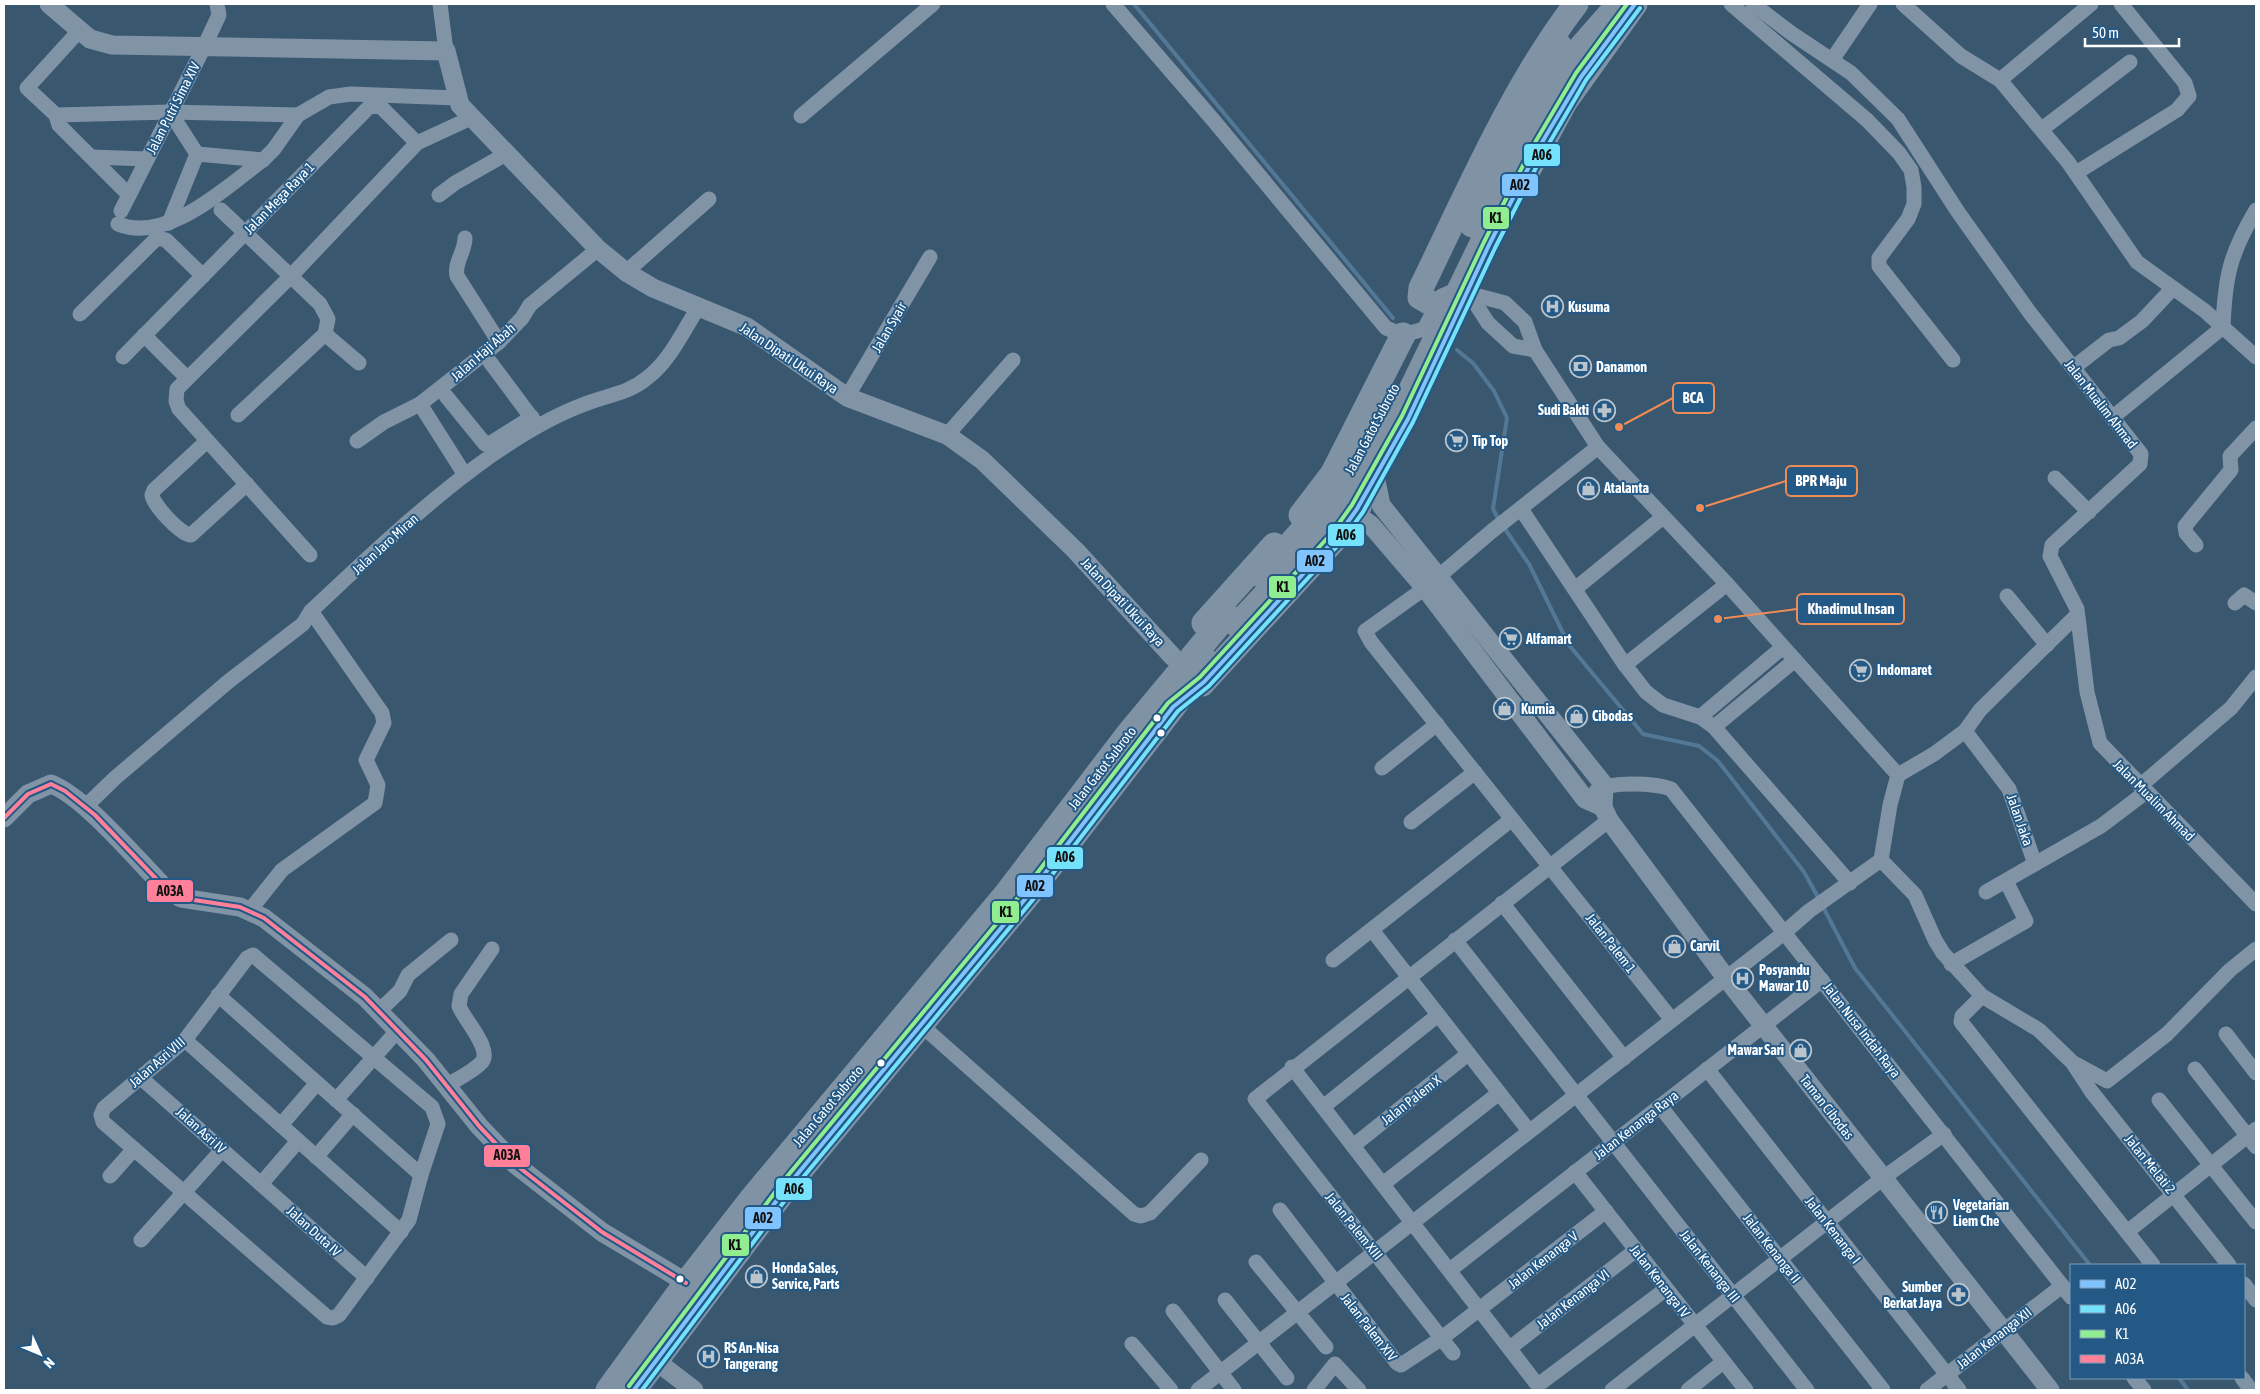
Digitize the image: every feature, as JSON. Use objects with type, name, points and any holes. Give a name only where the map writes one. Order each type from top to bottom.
[{"type":"highway","points":[[1436,306],[1420,297],[1421,288],[1485,156],[1554,32],[1576,4]]},
{"type":"highway","name":"Jalan Gatot Subroto","points":[[634,1390],[656,1361],[696,1288],[753,1197],[1006,894],[1063,817],[1166,701],[1338,490],[1352,469],[1464,244],[1535,90],[1566,51],[1592,4]]},
{"type":"highway","name":"Jalan Gatot Subroto","points":[[1566,51],[1619,4]]},
{"type":"highway","points":[[1166,701],[1210,676],[1337,537],[1352,517],[1376,481],[1435,359],[1565,102],[1635,4]]},
{"type":"highway","points":[[1166,701],[1173,657],[1317,496],[1333,474],[1413,332],[1435,337],[1437,346],[1435,359]]},
{"type":"highway","name":"Jalan Gatot Subroto","points":[[608,1390],[790,1183],[1032,891],[1166,701]]},
{"type":"street","points":[[48,4],[79,31],[90,38],[112,46],[446,51]]},
{"type":"street","name":"Jalan Putri Sima XIV","points":[[169,223],[138,229],[119,217],[219,15],[217,4]]},
{"type":"street","name":"Jalan Dipati Ukui Raya","points":[[440,4],[446,51],[457,98],[471,118],[598,249],[626,272],[653,288],[746,327],[847,397],[947,435],[982,460],[1013,488],[1130,607],[1173,657]]},
{"type":"street","points":[[801,116],[933,4]]},
{"type":"street","points":[[1113,4],[1214,121],[1379,321],[1389,329],[1413,332],[1436,306],[1442,296],[1450,291],[1505,303],[1525,322],[1535,350],[1598,447],[1727,584],[1898,774]]},
{"type":"street","points":[[1731,4],[1866,120],[1899,152],[1910,170],[1914,187],[1914,204],[1908,220],[1879,258],[1879,266],[1953,360]]},
{"type":"street","name":"Jalan Mualim Ahmad","points":[[1753,4],[1791,33],[1850,73],[1898,119],[1958,212],[2030,313],[2114,417],[2138,450],[2142,460],[2140,464],[2052,545],[2050,556],[2074,599],[2087,692],[2100,743],[2256,904]]},
{"type":"street","points":[[1832,60],[1870,4]]},
{"type":"street","points":[[2076,173],[2178,110],[2189,96],[2185,82],[2121,4]]},
{"type":"street","points":[[1908,5],[1961,56],[2000,80],[2042,129],[2076,173],[2137,262],[2223,327],[2256,357]]},
{"type":"street","points":[[2000,80],[2083,6]]},
{"type":"street","points":[[79,31],[27,88],[56,115],[59,125],[129,195]]},
{"type":"street","points":[[2042,129],[2130,62]]},
{"type":"street","points":[[169,223],[181,219],[263,160],[274,149],[298,115],[320,101],[341,95],[457,98]]},
{"type":"street","name":"Jalan Mega Raya 1","points":[[123,357],[369,107],[380,106],[416,143]]},
{"type":"street","points":[[56,115],[170,112],[298,115]]},
{"type":"street","points":[[170,112],[197,154]]},
{"type":"street","points":[[310,555],[179,409],[176,401],[177,390],[290,277],[416,143],[471,118]]},
{"type":"street","points":[[197,154],[263,160]]},
{"type":"street","points":[[169,223],[197,154]]},
{"type":"street","points":[[440,195],[455,182],[506,154]]},
{"type":"street","points":[[92,157],[147,159]]},
{"type":"street","points":[[626,272],[709,199]]},
{"type":"street","points":[[220,210],[325,311],[328,319],[325,334],[238,414]]},
{"type":"street","points":[[2114,417],[2223,327],[2226,278],[2231,257],[2256,210]]},
{"type":"street","points":[[80,314],[157,238],[166,240],[203,276]]},
{"type":"street","points":[[465,238],[464,251],[457,264],[457,276],[498,342]]},
{"type":"street","name":"Jalan Haji Abah","points":[[358,441],[384,422],[420,404],[498,342],[522,318],[530,306],[598,249]]},
{"type":"street","name":"Jalan Syair","points":[[847,397],[930,257]]},
{"type":"street","points":[[2073,368],[2109,340],[2119,338],[2142,321],[2173,288]]},
{"type":"street","points":[[1468,294],[1488,323],[1513,346],[1535,350]]},
{"type":"street","name":"Jalan Jaro Miran","points":[[85,808],[115,778],[228,681],[302,624],[311,611],[390,537],[465,475],[535,422],[584,404],[631,390],[648,378],[661,366],[698,308]]},
{"type":"street","points":[[325,334],[359,363]]},
{"type":"street","points":[[144,335],[187,378]]},
{"type":"street","points":[[947,435],[1013,360]]},
{"type":"street","points":[[446,396],[485,444],[489,444],[535,422],[490,362]]},
{"type":"street","points":[[420,404],[465,475]]},
{"type":"street","points":[[2196,545],[2186,533],[2185,526],[2231,470],[2230,456],[2256,428]]},
{"type":"street","points":[[207,441],[154,490],[152,495],[156,505],[183,533],[191,535],[247,484]]},
{"type":"street","points":[[1431,582],[1598,447]]},
{"type":"street","points":[[2055,478],[2089,512]]},
{"type":"street","points":[[1376,481],[1381,505],[1431,582],[1585,799],[1606,814]]},
{"type":"street","points":[[1516,513],[1575,589],[1625,665],[1646,692],[1663,705],[1700,717],[1714,726],[1850,883]]},
{"type":"street","points":[[1352,517],[1364,520],[1371,525],[1431,582],[1604,786],[1606,814]]},
{"type":"street","points":[[1575,589],[1664,517]]},
{"type":"street","name":"Jalan Palem 1","points":[[1431,582],[1365,631],[1371,642],[1672,1020]]},
{"type":"street","points":[[1625,665],[1727,584]]},
{"type":"street","points":[[2235,603],[2244,595],[2256,603]]},
{"type":"street","points":[[2007,596],[2047,645]]},
{"type":"street","points":[[250,910],[282,870],[375,803],[378,785],[366,760],[384,723],[382,713],[311,611]]},
{"type":"street","points":[[1198,1390],[1785,932],[1809,911],[1881,860],[1890,805],[1898,774],[1934,754],[1965,731],[1980,710],[2077,615]]},
{"type":"street","points":[[1700,717],[1783,647]]},
{"type":"street","points":[[1714,726],[1795,660]]},
{"type":"street","points":[[1986,892],[2100,826],[2231,708],[2256,677]]},
{"type":"street","points":[[1382,768],[1437,724]]},
{"type":"street","name":"Jalan Jaka","points":[[1965,731],[2009,789],[2035,864]]},
{"type":"street","points":[[1411,822],[1475,772]]},
{"type":"street","points":[[4,818],[28,794],[51,784],[61,788],[85,808],[173,894],[181,898],[250,910],[338,974],[380,1011],[448,1085],[500,1149],[554,1196],[634,1253],[696,1288]]},
{"type":"street","name":"Jalan Nusa Indah Raya","points":[[1604,786],[1659,785],[1671,789],[2067,1292]]},
{"type":"street","points":[[1585,799],[1604,786]]},
{"type":"street","points":[[1606,814],[1550,866],[1292,1067],[1535,1381],[1541,1383],[1666,1288]]},
{"type":"street","name":"Taman Cibodas","points":[[1606,814],[1726,978],[2050,1390]]},
{"type":"street","points":[[1333,960],[1512,819]]},
{"type":"street","points":[[1881,860],[1915,895],[1935,940],[1951,964],[1982,996],[2039,1030],[2072,1062],[2104,1080],[2111,1079],[2167,1034],[2230,970],[2256,949]]},
{"type":"street","points":[[1951,964],[2025,923],[2026,919],[2006,881]]},
{"type":"street","points":[[1502,903],[1624,1058]]},
{"type":"street","points":[[1372,930],[1529,1131]]},
{"type":"street","points":[[380,1011],[400,991],[408,975],[451,940]]},
{"type":"street","name":"Jalan Kenanga III","points":[[1455,940],[1807,1390]]},
{"type":"street","points":[[448,1085],[480,1064],[485,1055],[484,1046],[459,1006],[461,994],[492,949]]},
{"type":"street","name":"Jalan Asri VIII","points":[[134,1149],[103,1122],[101,1114],[104,1108],[185,1040],[247,958],[253,955],[374,1056]]},
{"type":"street","name":"Jalan Kenanga Raya","points":[[1450,1270],[1822,980]]},
{"type":"street","points":[[218,995],[421,1175]]},
{"type":"street","points":[[1982,996],[1962,1016],[1961,1022],[2152,1264]]},
{"type":"street","points":[[1323,1107],[1438,1015]]},
{"type":"street","points":[[920,1025],[1134,1214],[1141,1216],[1150,1212],[1201,1160]]},
{"type":"street","points":[[336,1100],[398,1030]]},
{"type":"street","points":[[2226,1034],[2256,1073]]},
{"type":"street","points":[[185,1040],[401,1232]]},
{"type":"street","name":"Jalan Palem X","points":[[1353,1146],[1468,1054]]},
{"type":"street","points":[[110,1176],[134,1149],[326,1317],[333,1318],[339,1315],[409,1220],[421,1175],[438,1124],[436,1112],[374,1056]]},
{"type":"street","name":"Jalan Melati 2","points":[[2072,1062],[2091,1091],[2228,1264]]},
{"type":"street","name":"Jalan Palem XIII","points":[[1292,1067],[1255,1100],[1453,1352]]},
{"type":"street","name":"Jalan Kenanga I","points":[[1707,1069],[1959,1390]]},
{"type":"street","points":[[2127,1232],[2211,1165],[2253,1137],[2195,1069]]},
{"type":"street","name":"Jalan Asri IV","points":[[140,1076],[261,1184]]},
{"type":"street","points":[[281,1125],[317,1083]]},
{"type":"street","points":[[1383,1184],[1499,1093]]},
{"type":"street","points":[[2159,1100],[2256,1222]]},
{"type":"street","name":"Jalan Kenanga II","points":[[1660,1106],[1884,1390]]},
{"type":"street","points":[[316,1157],[353,1114]]},
{"type":"street","points":[[1612,1390],[1883,1178],[1944,1134]]},
{"type":"street","points":[[261,1184],[298,1140]]},
{"type":"street","points":[[141,1240],[222,1150]]},
{"type":"street","name":"Jalan Kenanga IV","points":[[1575,1172],[1746,1390]]},
{"type":"street","name":"Jalan Duta IV","points":[[261,1184],[367,1278]]},
{"type":"street","name":"Jalan Palem XIV","points":[[1280,1210],[1398,1365],[1404,1364],[1480,1309]]},
{"type":"street","name":"Jalan Kenanga V","points":[[1480,1309],[1606,1211]]},
{"type":"street","name":"Jalan Kenanga VI","points":[[1510,1348],[1636,1250]]},
{"type":"street","points":[[1256,1262],[1326,1347]]},
{"type":"street","points":[[2245,1285],[2256,1300]]},
{"type":"street","name":"Jalan Kenanga XII","points":[[1927,1390],[2003,1331],[2067,1292]]},
{"type":"street","points":[[1225,1300],[1287,1378]]},
{"type":"street","points":[[1173,1311],[1234,1390]]},
{"type":"street","points":[[1132,1344],[1171,1390]]},
{"type":"street","points":[[656,1361],[694,1390]]},
{"type":"street","points":[[1688,1390],[1724,1362]]},
{"type":"street","points":[[1314,1390],[1335,1364],[1359,1390]]},
{"type":"street","points":[[2135,1379],[2144,1390]]},
{"type":"street","points":[[2243,1379],[2252,1390]]},
{"type":"waterway","points":[[1134,4],[1393,318]]},
{"type":"waterway","points":[[1457,350],[1473,363],[1494,391],[1507,418],[1493,509],[1499,520]]},
{"type":"waterway","points":[[1503,526],[1529,564],[1569,645],[1643,734],[1699,746],[1718,761],[1804,872],[1819,899]]},
{"type":"waterway","points":[[1822,905],[1855,968],[2089,1264]]},
{"type":"waterway","points":[[2180,1379],[2188,1390]]},
{"type":"transit line","name":"K1","points":[[629,1386],[785,1179],[1021,894],[1168,703],[1200,677],[1332,533],[1352,505],[1402,416],[1484,242],[1533,146],[1576,73],[1627,4]]},
{"type":"transit line","name":"A02","points":[[634,1390],[790,1183],[1026,898],[1173,707],[1204,682],[1337,537],[1357,509],[1408,419],[1489,245],[1538,149],[1581,77],[1635,4]]},
{"type":"transit line","name":"A06","points":[[642,1390],[795,1187],[1031,902],[1178,711],[1209,686],[1342,541],[1363,512],[1413,422],[1495,248],[1544,152],[1586,80],[1640,8]]},
{"type":"transit line","name":"A03A","points":[[4,818],[28,794],[51,784],[65,791],[95,815],[165,888],[181,898],[240,907],[264,918],[365,997],[426,1060],[479,1126],[516,1165],[602,1232],[686,1283]]},
{"type":"place","name":"Kusuma","points":[[1552,307]]},
{"type":"place","name":"Danamon","points":[[1580,367]]},
{"type":"place","name":"Sudi Bakti","points":[[1605,410]]},
{"type":"place","name":"BCA","points":[[1619,427]]},
{"type":"place","name":"Tip Top","points":[[1456,441]]},
{"type":"place","name":"Atalanta","points":[[1588,488]]},
{"type":"place","name":"BPR Maju","points":[[1700,508]]},
{"type":"place","name":"Khadimul Insan","points":[[1718,619]]},
{"type":"place","name":"Alfamart","points":[[1510,639]]},
{"type":"place","name":"Indomaret","points":[[1861,670]]},
{"type":"place","name":"Kurnia","points":[[1505,709]]},
{"type":"place","name":"Cibodas","points":[[1576,716]]},
{"type":"place","name":"Carvil","points":[[1674,946]]},
{"type":"place","name":"Posyandu Mawar 10","points":[[1743,978]]},
{"type":"place","name":"Mawar Sari","points":[[1800,1050]]},
{"type":"place","name":"Vegetarian Liem Che","points":[[1937,1213]]},
{"type":"place","name":"Honda Sales, Service, Parts","points":[[756,1276]]},
{"type":"place","name":"Sumber Berkat Jaya","points":[[1958,1295]]},
{"type":"place","name":"RS An-Nisa Tangerang","points":[[708,1356]]}]
